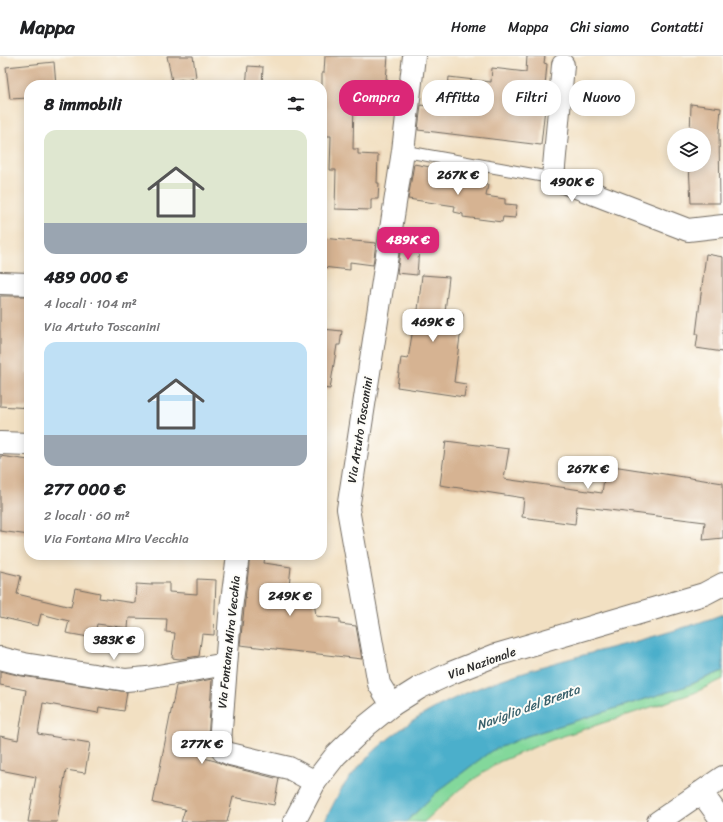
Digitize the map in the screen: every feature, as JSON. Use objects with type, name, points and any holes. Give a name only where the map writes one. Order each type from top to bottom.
[{"type":"street","name":"Via Artuto Toscanini","points":[[392,705],[379,684],[348,509],[403,151],[414,56]]},
{"type":"street","points":[[563,65],[553,178],[688,230],[723,226]]},
{"type":"street","points":[[0,283],[24,284]]},
{"type":"street","points":[[0,443],[24,444]]},
{"type":"street","name":"Via Fontana Mira Vecchia","points":[[237,560],[230,616],[220,742],[223,751],[289,768],[315,782]]},
{"type":"street","name":"Via Nazionale","points":[[294,822],[315,782],[336,755],[366,726],[392,705],[419,688],[444,676],[496,656],[704,594],[723,584]]},
{"type":"street","points":[[0,658],[24,664],[126,680],[147,678],[226,664]]},
{"type":"street","points":[[658,822],[723,777]]},
{"type":"street","points":[[701,792],[723,822]]},
{"type":"lane","points":[[403,151],[553,178]]},
{"type":"green space","points":[[723,671],[723,679],[694,693],[551,740],[499,762],[460,789],[424,822],[406,822],[437,792],[491,751],[527,736],[684,687]]},
{"type":"water","name":"Naviglio del Brenta","points":[[723,614],[723,671],[684,687],[527,736],[491,751],[437,792],[406,822],[324,822],[338,795],[348,780],[384,742],[426,713],[472,690],[522,673],[675,630]]},
{"type":"building","points":[[167,56],[193,56],[196,77],[172,80]]},
{"type":"building","points":[[325,56],[388,56],[386,80],[339,80],[339,116],[354,116],[353,149],[358,149],[358,154],[378,155],[378,199],[371,199],[371,210],[335,209],[336,170],[330,170],[331,136],[327,136],[327,80],[322,80],[322,73],[324,73]]},
{"type":"building","points":[[527,56],[545,56],[544,63],[547,64],[546,80],[502,80],[502,116],[544,116],[541,145],[418,130],[421,105],[422,116],[494,116],[494,80],[491,80],[492,68],[526,72]]},
{"type":"building","points":[[54,62],[56,80],[24,80],[24,98],[10,99],[6,67]]},
{"type":"building","points":[[248,66],[263,67],[262,80],[247,80]]},
{"type":"building","points":[[449,77],[474,80],[449,80]]},
{"type":"building","points":[[691,104],[721,108],[719,133],[720,203],[691,203],[689,172],[711,172],[711,128],[690,128]]},
{"type":"building","points":[[414,164],[441,169],[439,179],[488,185],[486,196],[505,199],[505,204],[517,205],[515,218],[503,217],[502,222],[463,217],[463,214],[454,212],[455,206],[408,199]]},
{"type":"building","points":[[327,238],[376,243],[373,265],[350,262],[350,270],[327,268]]},
{"type":"building","points":[[401,246],[419,248],[417,275],[397,273]]},
{"type":"building","points":[[706,254],[723,257],[723,352],[696,348],[698,334],[696,334]]},
{"type":"building","points":[[422,275],[449,277],[445,312],[463,314],[454,382],[466,384],[464,397],[397,387],[401,358],[408,359],[416,310],[418,310]]},
{"type":"building","points":[[0,296],[24,296],[24,408],[0,406]]},
{"type":"building","points":[[327,329],[342,331],[340,345],[337,345],[330,389],[327,389]]},
{"type":"building","points":[[446,441],[509,449],[504,479],[602,493],[606,465],[723,483],[723,538],[703,540],[705,522],[577,506],[575,524],[522,517],[524,498],[440,485]]},
{"type":"building","points":[[0,456],[24,459],[24,534],[0,531]]},
{"type":"building","points":[[249,560],[264,560],[264,563],[291,567],[288,595],[313,593],[316,616],[340,619],[340,624],[356,626],[362,659],[240,645]]},
{"type":"building","points":[[0,571],[21,576],[17,594],[71,607],[75,588],[100,593],[99,598],[135,603],[136,584],[152,585],[152,583],[169,583],[169,592],[197,594],[197,579],[216,580],[214,635],[202,634],[199,656],[180,659],[172,658],[175,633],[166,632],[167,619],[129,618],[128,628],[97,624],[94,638],[66,633],[69,621],[41,614],[38,626],[0,617]]},
{"type":"building","points":[[0,671],[22,676],[127,692],[124,711],[99,707],[98,713],[43,703],[38,734],[90,743],[85,773],[66,770],[57,822],[28,822],[36,777],[0,770],[0,736],[18,740],[26,690],[0,685]]},
{"type":"building","points":[[212,679],[208,740],[204,758],[227,766],[279,779],[274,805],[233,797],[227,822],[181,822],[185,809],[153,803],[176,686]]}]
